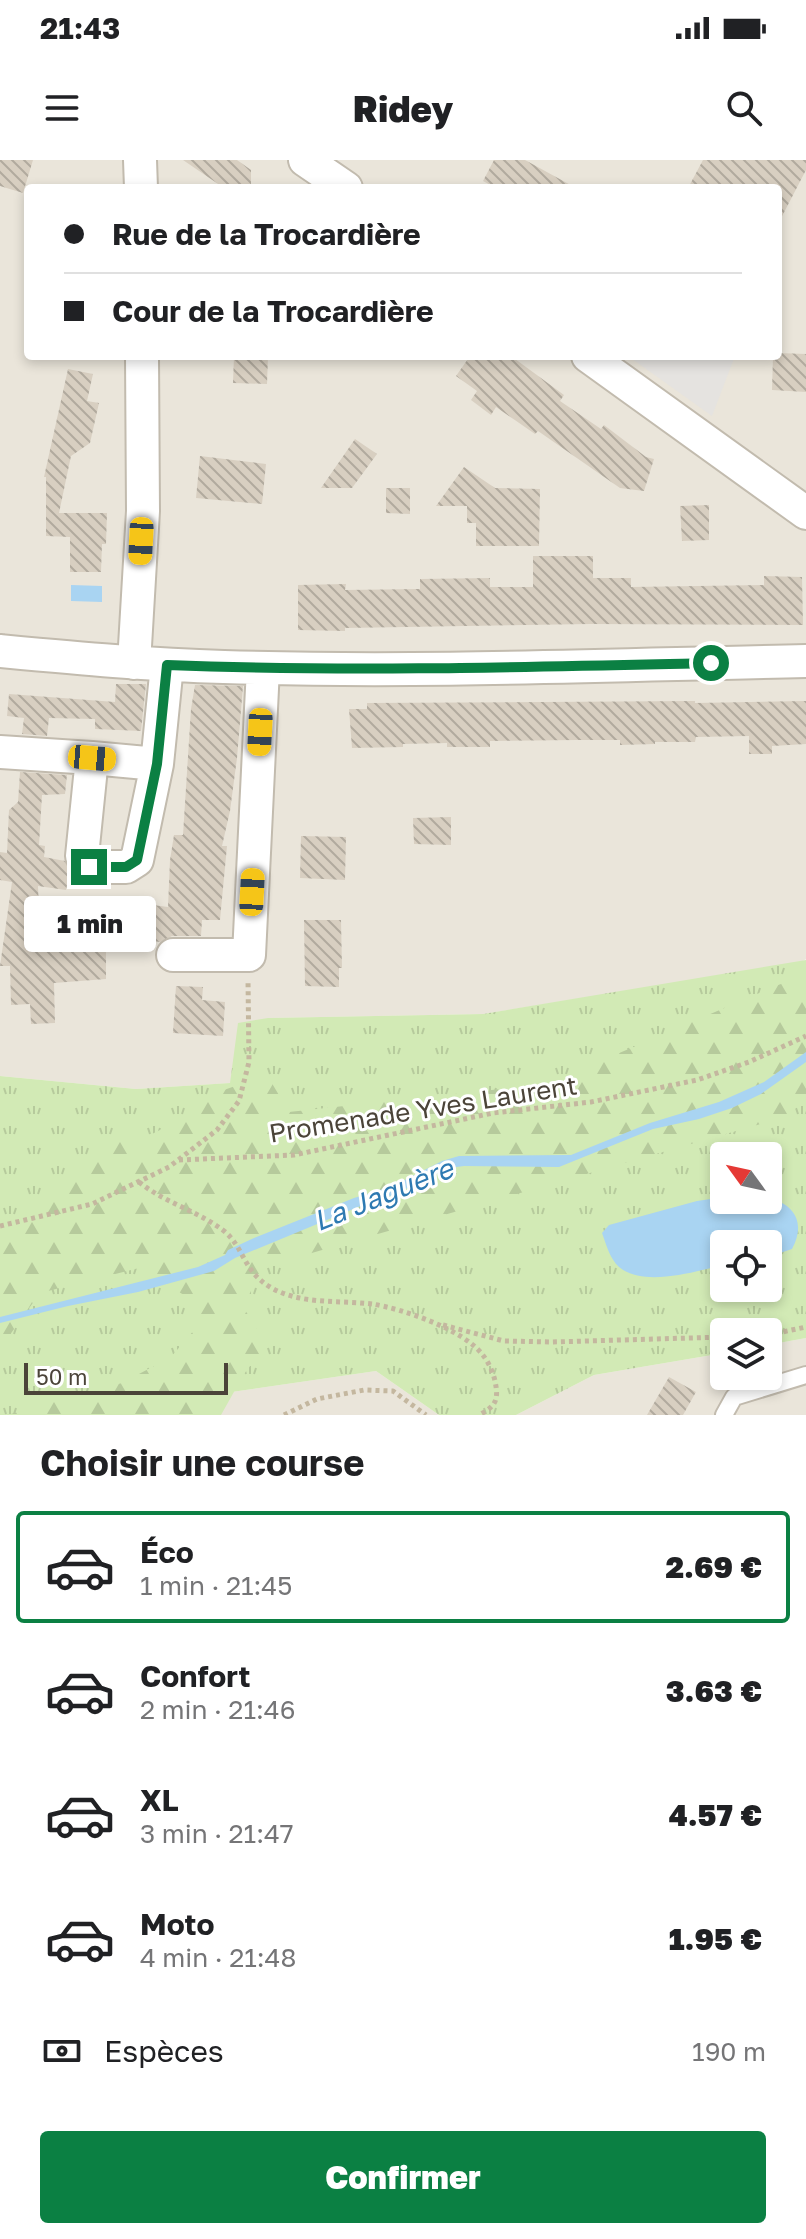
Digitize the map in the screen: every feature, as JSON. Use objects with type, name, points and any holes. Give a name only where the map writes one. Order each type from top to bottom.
[{"type":"street","points":[[140,160],[141,184]]},
{"type":"street","points":[[305,160],[340,184]]},
{"type":"street","points":[[134,663],[143,511],[142,360]]},
{"type":"street","points":[[594,360],[806,513]]},
{"type":"street","points":[[0,651],[134,663],[263,668],[457,669],[806,661]]},
{"type":"street","points":[[92,758],[82,856],[89,867],[126,867],[137,860],[157,764],[167,665]]},
{"type":"street","points":[[173,955],[249,955],[263,668]]},
{"type":"street","points":[[0,752],[157,764]]},
{"type":"lane","points":[[724,1415],[734,1397],[806,1375]]},
{"type":"path","points":[[179,1160],[217,1130],[239,1101],[249,1062],[249,955]]},
{"type":"path","name":"Promenade Yves Laurent","points":[[0,1226],[92,1204],[179,1160],[294,1155],[493,1113],[591,1102],[697,1080],[749,1062],[806,1036]]},
{"type":"path","points":[[139,1182],[153,1193],[222,1230],[232,1239],[254,1276],[286,1295],[309,1300],[376,1305],[504,1341],[710,1337]]},
{"type":"path","points":[[436,1323],[470,1342],[482,1354],[493,1373],[498,1395],[492,1408],[479,1415]]},
{"type":"path","points":[[782,1332],[806,1327]]},
{"type":"path","points":[[284,1415],[317,1399],[364,1390],[393,1391],[426,1415]]},
{"type":"shaded area","points":[[0,160],[806,160],[806,959],[800,963],[483,1014],[268,1018],[231,1083],[136,1089],[0,1076]]},
{"type":"shaded area","points":[[634,360],[733,360],[712,416]]},
{"type":"shaded area","points":[[806,1338],[806,1415],[516,1415],[594,1375],[710,1355],[710,1390],[782,1390],[782,1342]]},
{"type":"shaded area","points":[[376,1371],[439,1415],[122,1415],[190,1398]]},
{"type":"green space","points":[[806,960],[806,1338],[782,1342],[782,1318],[710,1318],[710,1355],[594,1375],[516,1415],[439,1415],[376,1371],[190,1398],[122,1415],[0,1415],[0,1076],[136,1089],[230,1083],[238,1023],[268,1018],[483,1014]]},
{"type":"green space","points":[[806,976],[806,1098],[788,1116],[263,1267],[243,1307],[267,1344],[244,1374],[221,1415],[8,1415],[122,1383],[171,1357],[195,1329],[194,1301],[139,1268],[40,1293],[0,1345],[0,1215],[13,1217],[61,1183],[103,1138],[142,1139],[182,1119],[201,1098],[267,1075],[289,1112],[547,1084],[778,985]]},
{"type":"water","points":[[71,585],[102,586],[102,602],[71,601]]},
{"type":"water","name":"La Jaguère","points":[[806,1052],[806,1062],[761,1094],[732,1108],[653,1129],[559,1167],[449,1168],[393,1195],[235,1258],[214,1271],[138,1292],[0,1323],[0,1317],[198,1267],[254,1238],[354,1198],[393,1186],[442,1161],[459,1156],[571,1155],[650,1123],[719,1102],[764,1082]]},
{"type":"water","points":[[710,1199],[710,1214],[782,1214],[782,1204],[785,1205],[798,1223],[792,1249],[782,1252],[782,1230],[710,1230],[710,1268],[656,1277],[630,1273],[616,1264],[602,1233],[609,1225]]},
{"type":"building","points":[[0,160],[33,160],[23,193],[0,186]]},
{"type":"building","points":[[183,160],[237,160],[251,170],[251,184],[218,184]]},
{"type":"building","points":[[494,160],[525,160],[569,184],[489,184],[483,181]]},
{"type":"building","points":[[703,160],[806,160],[806,170],[782,216],[782,184],[690,184]]},
{"type":"building","points":[[782,353],[806,354],[806,392],[772,390],[773,360],[782,360]]},
{"type":"building","points":[[234,360],[268,360],[267,384],[233,383]]},
{"type":"building","points":[[467,360],[516,360],[564,395],[560,401],[601,429],[604,425],[646,457],[654,459],[644,491],[620,488],[538,431],[535,434],[496,407],[491,415],[471,400],[477,391],[456,376]]},
{"type":"building","points":[[68,369],[93,374],[87,401],[99,403],[90,443],[71,456],[59,513],[107,513],[101,572],[70,572],[70,537],[46,536],[44,477]]},
{"type":"building","points":[[355,439],[377,454],[352,488],[321,488]]},
{"type":"building","points":[[200,456],[266,464],[262,504],[196,498]]},
{"type":"building","points":[[464,467],[495,488],[540,489],[539,546],[476,546],[476,523],[467,523],[467,506],[436,506]]},
{"type":"building","points":[[386,488],[410,488],[410,514],[386,513]]},
{"type":"building","points":[[709,505],[709,540],[682,541],[680,506]]},
{"type":"building","points":[[533,556],[593,556],[593,578],[631,578],[631,587],[764,585],[764,576],[802,577],[803,625],[590,624],[298,630],[298,585],[346,584],[345,590],[420,589],[420,579],[490,578],[490,587],[533,587]]},
{"type":"building","points":[[116,684],[146,684],[141,731],[95,729],[95,719],[49,718],[47,736],[22,734],[24,718],[7,716],[9,694],[115,702]]},
{"type":"building","points":[[195,685],[243,686],[237,758],[222,846],[227,846],[220,920],[202,920],[201,936],[172,936],[160,942],[146,940],[145,904],[168,907],[174,835],[183,835]]},
{"type":"building","points":[[806,701],[806,744],[772,746],[772,754],[749,754],[749,736],[696,737],[695,742],[655,744],[620,745],[620,740],[490,741],[490,747],[447,747],[447,743],[352,748],[349,709],[367,709],[367,703]]},
{"type":"building","points":[[20,772],[67,775],[65,794],[42,795],[39,845],[45,846],[44,857],[65,861],[70,872],[66,890],[38,886],[40,936],[82,935],[79,902],[106,901],[106,979],[54,983],[55,1023],[31,1024],[30,1004],[11,1005],[10,966],[0,966],[12,882],[0,880],[0,852],[7,853],[9,810],[18,802]]},
{"type":"building","points":[[451,817],[451,845],[414,844],[413,818]]},
{"type":"building","points":[[301,836],[346,837],[345,880],[300,878]]},
{"type":"building","points":[[304,920],[341,920],[342,968],[339,968],[339,987],[305,986]]},
{"type":"building","points":[[176,986],[203,987],[202,1000],[225,1002],[223,1036],[173,1033]]},
{"type":"building","points":[[669,1377],[696,1392],[683,1415],[647,1415]]},
{"type":"route","points":[[89,867],[126,867],[137,860],[157,764],[167,665],[457,669],[711,663]]}]
